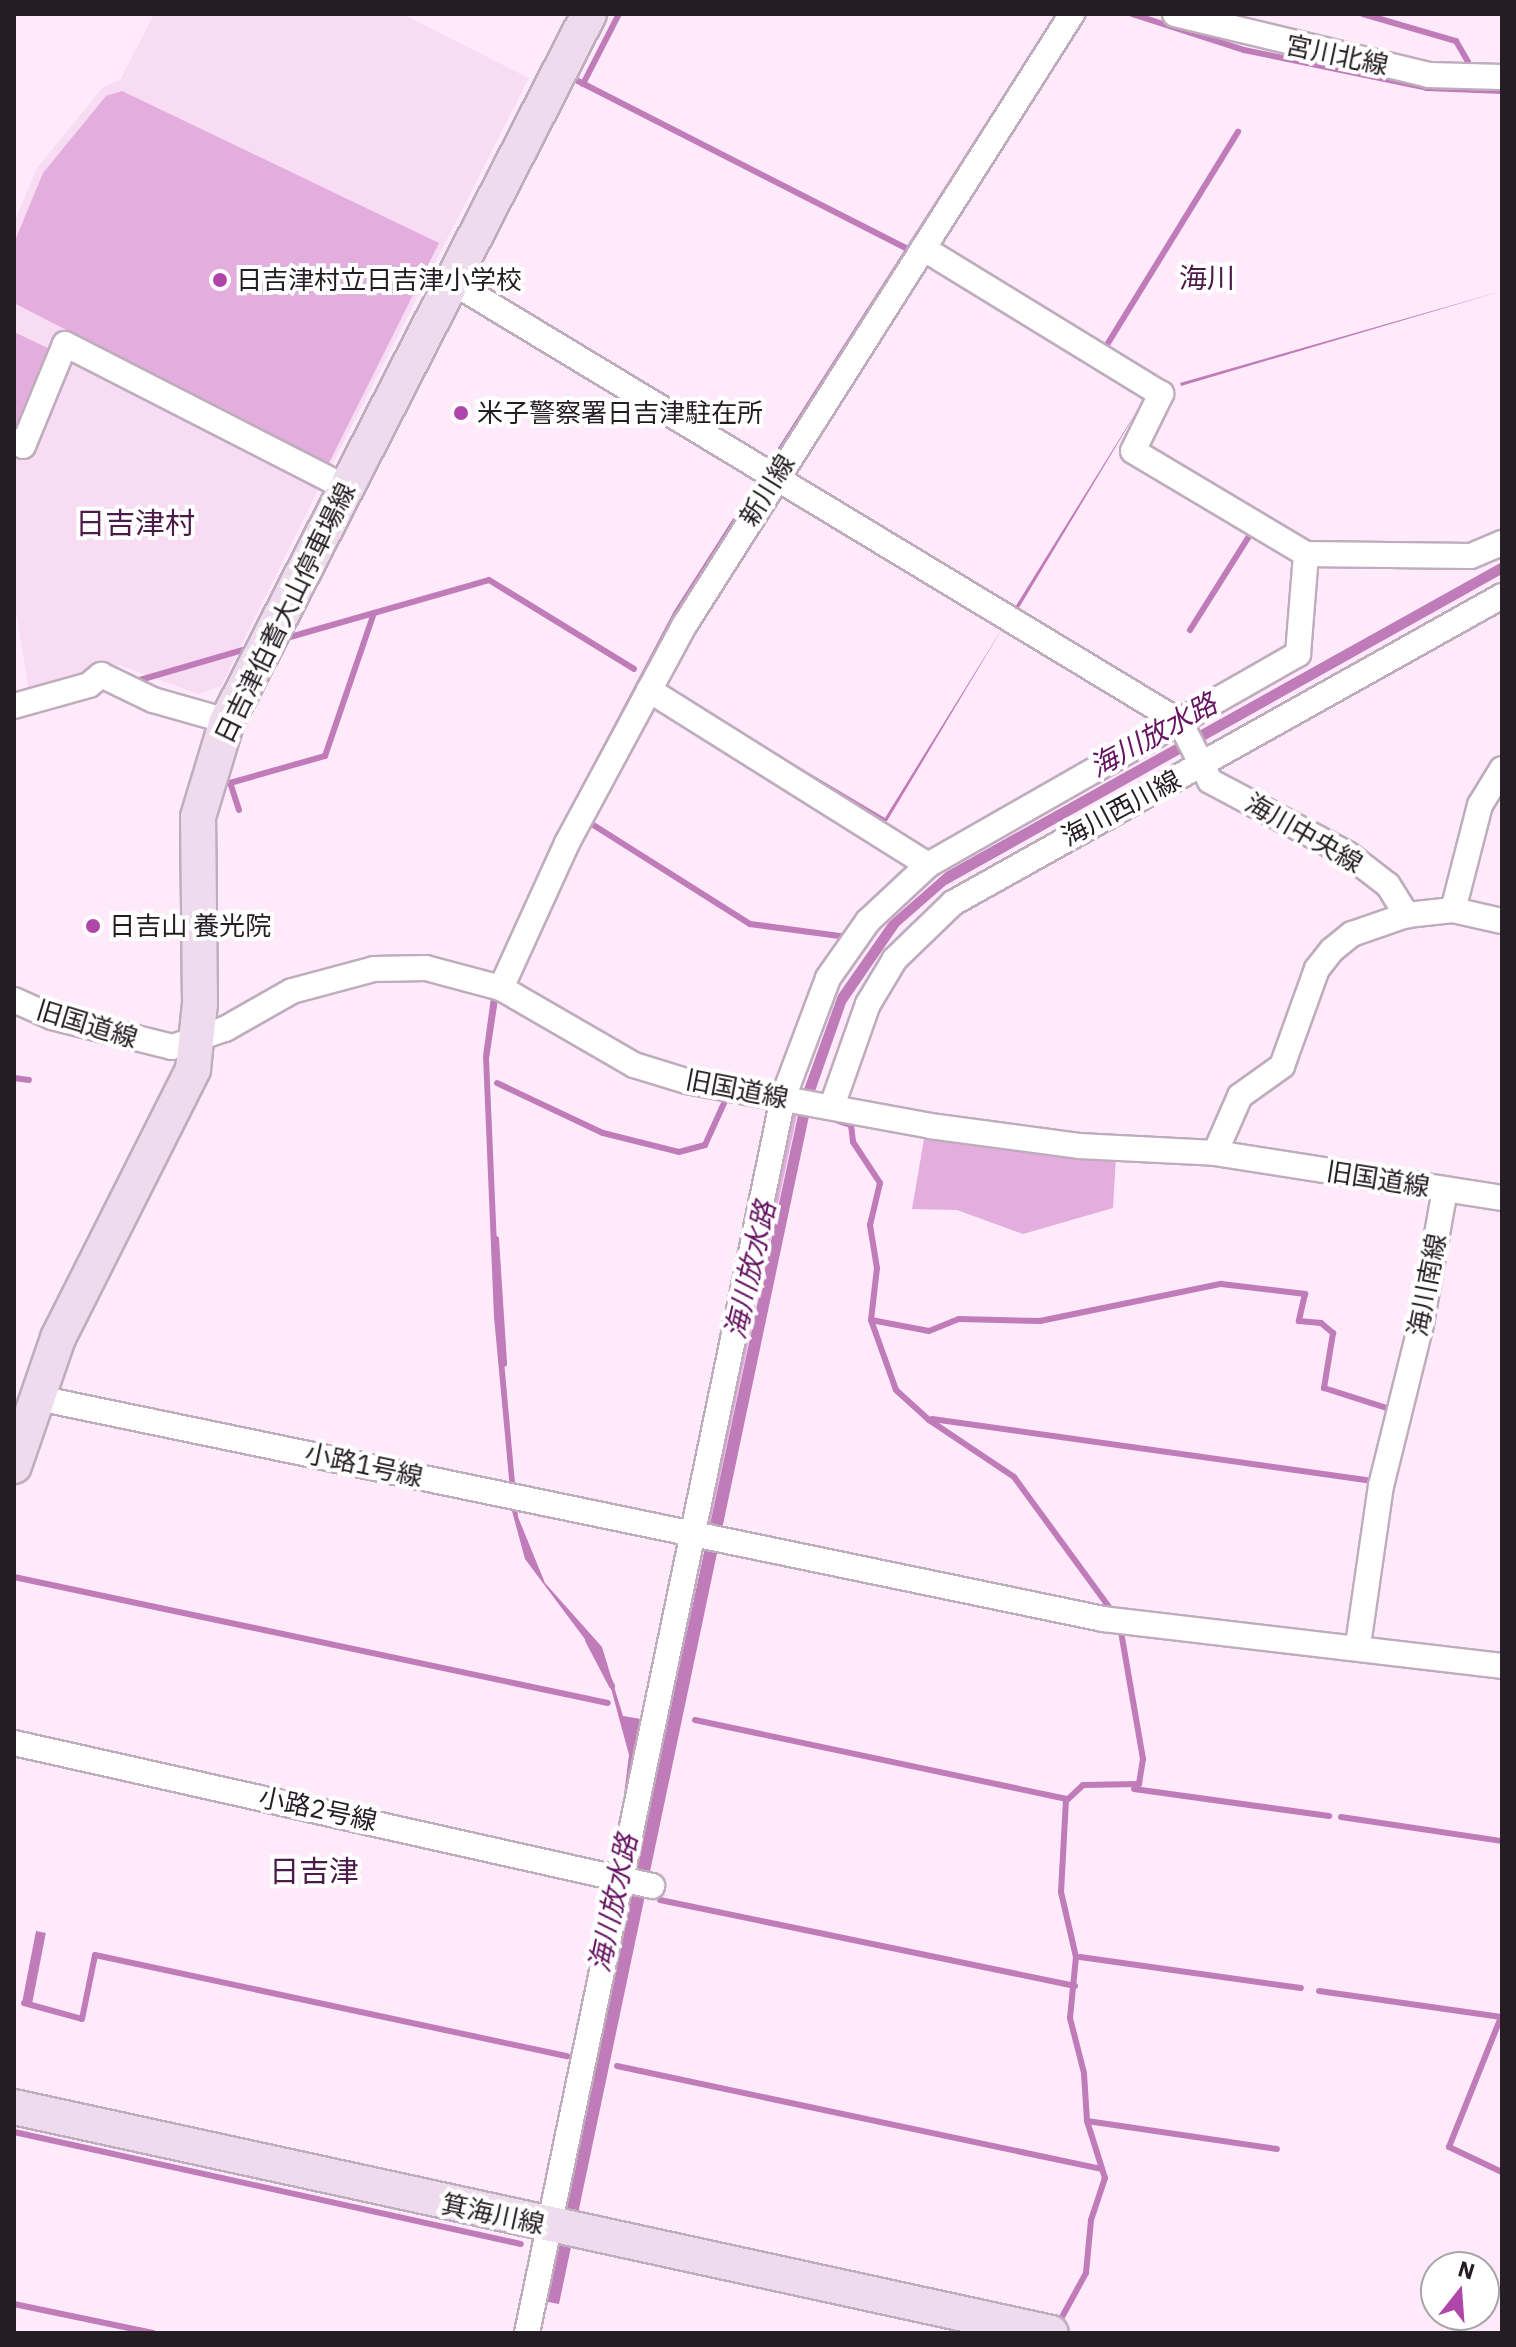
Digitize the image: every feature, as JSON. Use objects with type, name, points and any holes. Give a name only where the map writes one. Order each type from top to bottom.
[{"type":"main road","name":"日吉津伯耆大山停車場線","points":[[14,1466],[58,1338],[193,1069],[199,1039],[198,817],[227,721],[449,280],[589,14]]},
{"type":"main road","name":"箕海川線","points":[[14,2107],[551,2226],[974,2312],[1051,2333]]},
{"type":"street","name":"新川線","points":[[501,988],[567,843],[649,690],[777,473],[1072,14]]},
{"type":"street","name":"宮川北線","points":[[1175,14],[1429,75],[1502,77]]},
{"type":"street","points":[[923,248],[1161,394],[1133,451],[1306,554],[1471,556],[1502,543]]},
{"type":"street","points":[[449,280],[777,473],[1182,725]]},
{"type":"street","points":[[14,441],[23,446],[65,344],[345,487]]},
{"type":"street","points":[[527,2333],[625,1876],[694,1532],[807,1102],[828,978],[868,921],[928,865],[1182,725],[1298,654],[1306,554]]},
{"type":"street","name":"海川西川線","points":[[807,1102],[895,959],[931,921],[975,887],[1502,596]]},
{"type":"street","points":[[14,706],[89,685],[101,675],[153,700],[227,721]]},
{"type":"street","points":[[649,690],[928,865]]},
{"type":"street","name":"海川中央線","points":[[1182,725],[1210,781],[1349,855],[1388,885],[1407,915]]},
{"type":"street","points":[[1453,910],[1480,805],[1502,769]]},
{"type":"street","points":[[1215,1153],[1240,1096],[1282,1066],[1323,958],[1352,934],[1407,915],[1453,910],[1502,921]]},
{"type":"street","name":"旧国道線","points":[[14,1000],[52,1017],[172,1047],[199,1039],[292,991],[374,969],[426,968],[501,988],[634,1065],[807,1102],[1079,1146],[1215,1153],[1502,1198]]},
{"type":"street","name":"海川南線","points":[[1358,1645],[1381,1486],[1408,1381],[1445,1189]]},
{"type":"street","name":"小路1号線","points":[[38,1398],[732,1539],[1103,1619],[1358,1645],[1502,1666]]},
{"type":"street","name":"小路2号線","points":[[14,1743],[625,1876],[652,1886]]},
{"type":"shaded area","name":"日吉津村立日吉津小学校","points":[[154,14],[402,14],[529,78],[329,471],[65,337],[14,434],[14,223],[37,168],[103,87],[120,80]]},
{"type":"shaded area","points":[[1055,14],[1062,14],[679,616],[532,894],[503,966],[489,1059],[500,1316],[518,1517],[545,1583],[602,1647],[623,1716],[641,1719],[621,1861],[526,2306],[521,2301],[618,1843],[629,1755],[605,1666],[525,1559],[512,1511],[494,1317],[483,1056],[495,968],[559,829],[674,611]]},
{"type":"shaded area","points":[[122,91],[439,243],[328,465],[14,303],[14,243],[43,173],[106,96]]},
{"type":"shaded area","points":[[1502,291],[1181,386],[1180,383]]},
{"type":"shaded area","points":[[14,332],[56,352],[15,434],[14,434]]},
{"type":"shaded area","points":[[68,357],[320,486],[221,686],[198,694],[119,665],[29,692],[14,599],[14,457],[23,461]]},
{"type":"shaded area","points":[[1148,393],[1017,611],[1014,609]]},
{"type":"shaded area","points":[[1502,562],[1502,574],[946,885],[899,926],[846,1003],[813,1097],[559,2304],[543,2301],[803,1092],[838,995],[889,922],[946,872]]},
{"type":"shaded area","points":[[1005,624],[887,821],[878,823],[666,688],[885,818]]},
{"type":"shaded area","points":[[788,1108],[798,1110],[709,1527],[700,1525]]},
{"type":"shaded area","points":[[924,1139],[1116,1156],[1113,1208],[1023,1234],[957,1210],[912,1209]]},
{"type":"shaded area","points":[[36,1931],[46,1933],[32,2006],[22,2004]]},
{"type":"waterway","points":[[583,84],[619,14]]},
{"type":"waterway","points":[[1132,14],[1244,50],[1427,88],[1502,91]]},
{"type":"waterway","points":[[1363,14],[1456,41],[1468,62]]},
{"type":"waterway","points":[[576,80],[909,250]]},
{"type":"waterway","points":[[1105,348],[1238,132]]},
{"type":"waterway","points":[[1190,630],[1251,533],[1256,537]]},
{"type":"waterway","points":[[283,639],[489,580],[634,669]]},
{"type":"waterway","points":[[239,810],[230,783],[325,756],[374,613]]},
{"type":"waterway","points":[[133,682],[249,648]]},
{"type":"waterway","points":[[587,821],[750,924],[847,937]]},
{"type":"waterway","points":[[14,1078],[29,1080]]},
{"type":"waterway","points":[[497,1083],[603,1133],[679,1152],[705,1145],[726,1099],[733,1098]]},
{"type":"waterway","points":[[838,1121],[851,1125],[853,1142],[880,1183],[870,1225],[877,1268],[871,1320],[896,1390],[929,1420],[1014,1477],[1109,1607]]},
{"type":"waterway","points":[[496,1239],[504,1364]]},
{"type":"waterway","points":[[871,1320],[929,1331],[959,1319],[1040,1321],[1221,1284],[1305,1294],[1299,1321],[1321,1323],[1333,1333],[1324,1388],[1393,1410]]},
{"type":"waterway","points":[[932,1419],[1375,1481]]},
{"type":"waterway","points":[[14,1577],[608,1703]]},
{"type":"waterway","points":[[1062,2317],[1086,2273],[1091,2220],[1105,2178],[1087,2121],[1084,2073],[1070,2018],[1076,1957],[1061,1892],[1066,1801],[1083,1785],[1139,1784],[1143,1759],[1121,1632]]},
{"type":"waterway","points":[[588,1640],[612,1686]]},
{"type":"waterway","points":[[695,1720],[1067,1799]]},
{"type":"waterway","points":[[1134,1789],[1329,1816]]},
{"type":"waterway","points":[[1341,1817],[1502,1841]]},
{"type":"waterway","points":[[660,1900],[1075,1986]]},
{"type":"waterway","points":[[24,2003],[82,2019],[95,1955],[567,2056]]},
{"type":"waterway","points":[[1080,1957],[1301,1988]]},
{"type":"waterway","points":[[1319,1991],[1501,2017],[1449,2147],[1502,2172]]},
{"type":"waterway","points":[[617,2066],[1101,2169]]},
{"type":"waterway","points":[[1087,2121],[1277,2149]]},
{"type":"waterway","points":[[14,2132],[521,2244]]},
{"type":"waterway","points":[[14,2304],[153,2333]]},
{"type":"place","name":"日吉津村立日吉津小学校","points":[[220,280]]},
{"type":"place","name":"米子警察署日吉津駐在所","points":[[461,413]]},
{"type":"place","name":"日吉山 養光院","points":[[93,926]]},
{"type":"district","name":"海川","points":[[1207,278]]},
{"type":"district","name":"日吉津村","points":[[135,523]]},
{"type":"district","name":"日吉津","points":[[314,1871]]},
{"type":"water label","name":"海川放水路","points":[[1153,735]]},
{"type":"water label","name":"海川放水路","points":[[750,1270]]},
{"type":"water label","name":"海川放水路","points":[[613,1903]]}]
